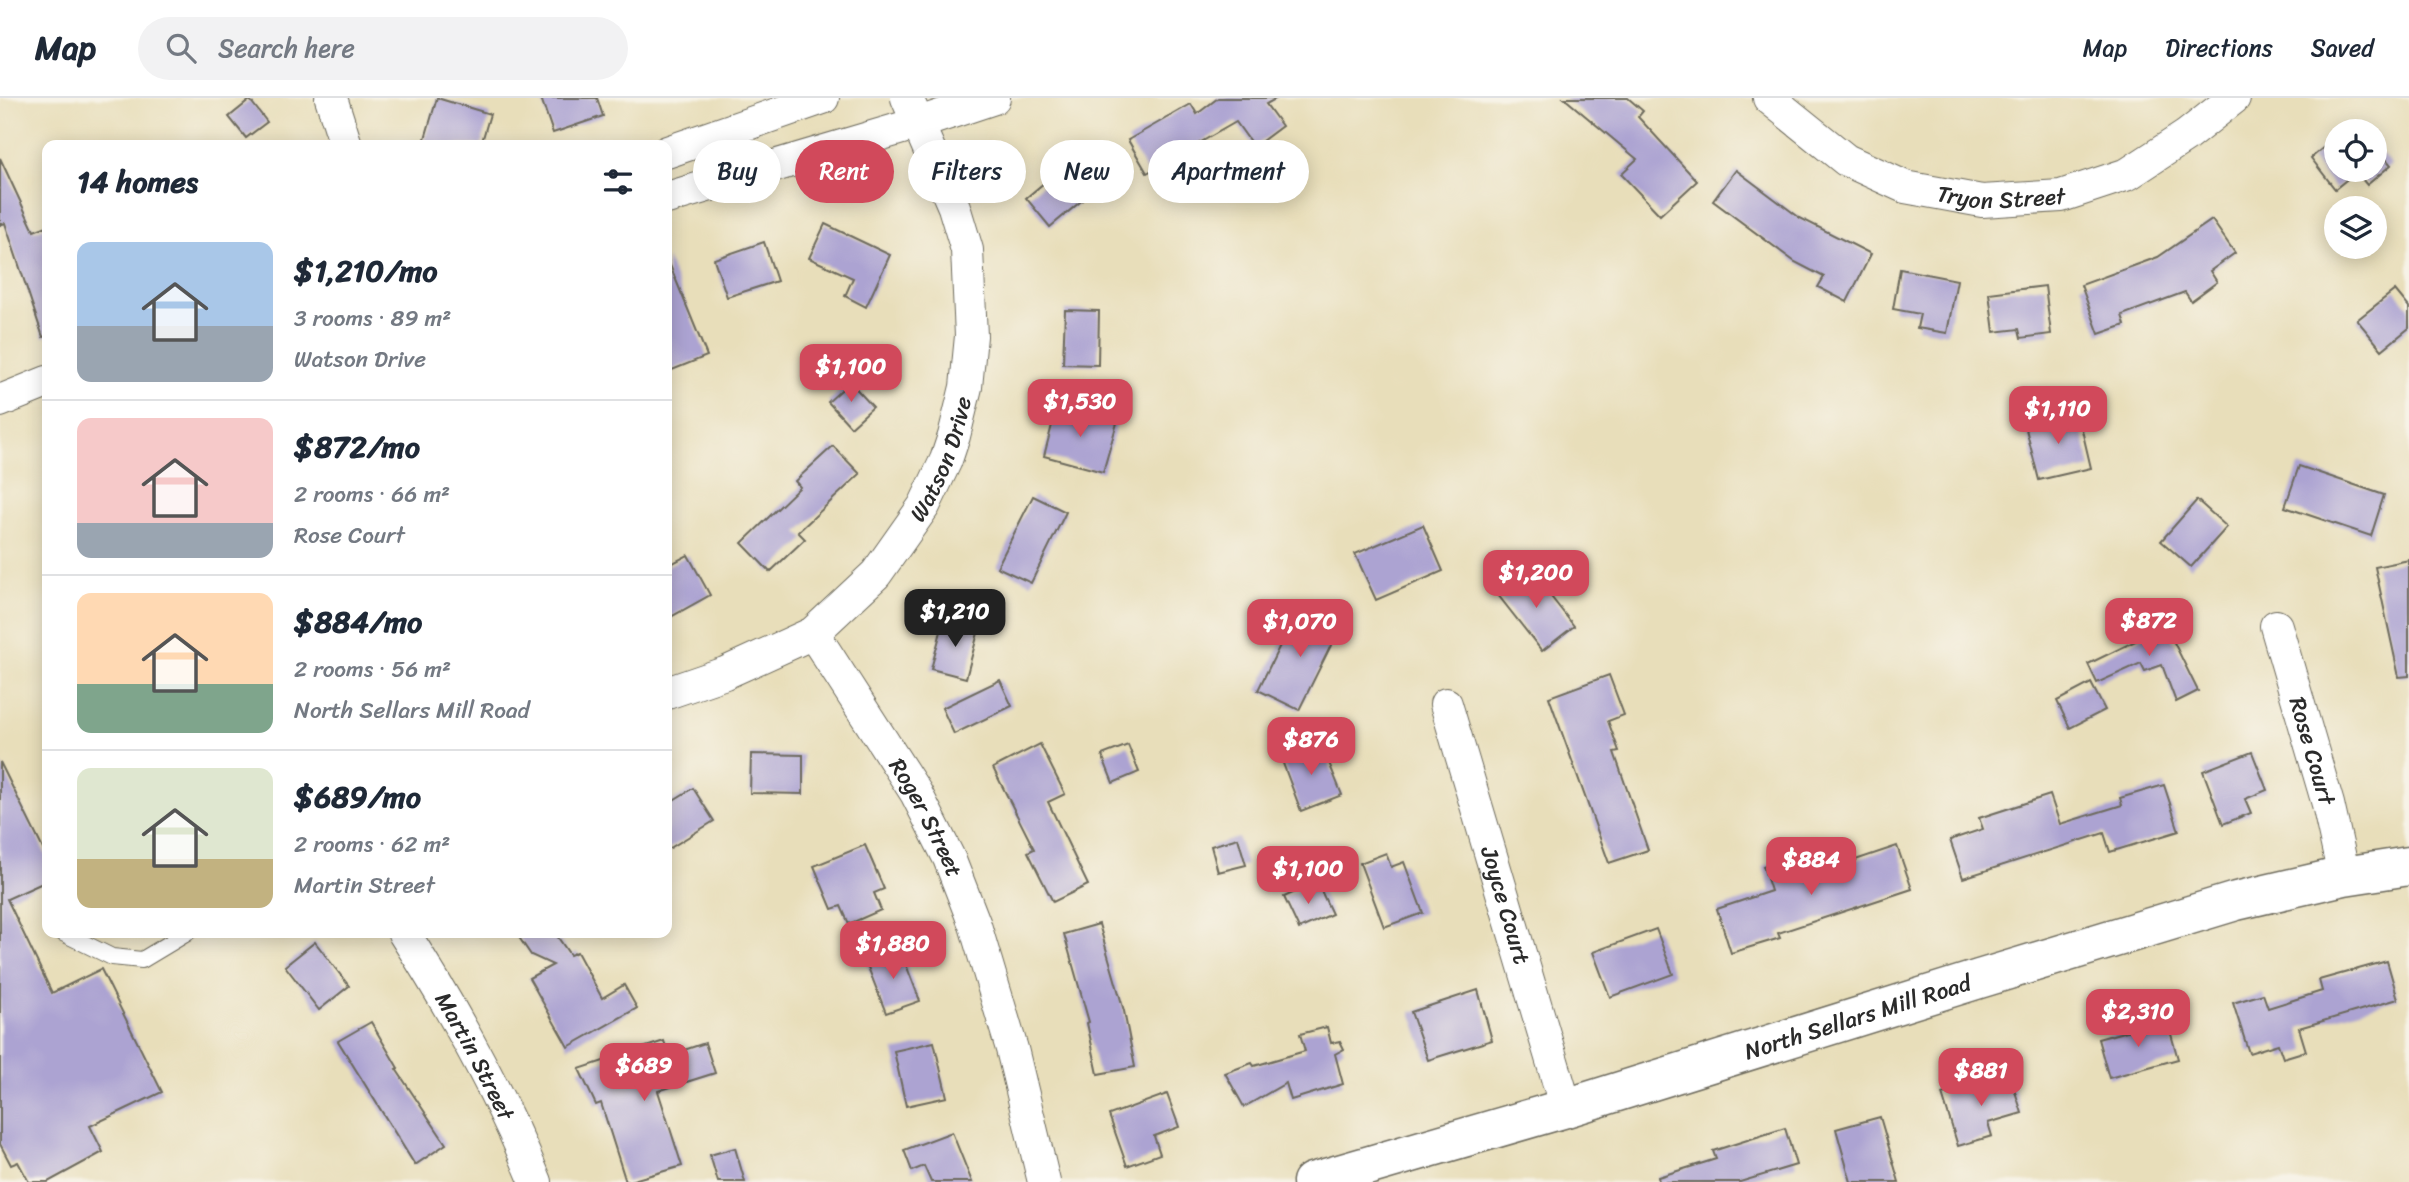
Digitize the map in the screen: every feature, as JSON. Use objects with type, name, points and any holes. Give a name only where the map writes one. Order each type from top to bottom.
[{"type":"street","points":[[331,98],[344,140]]},
{"type":"street","points":[[672,150],[823,98]]},
{"type":"street","points":[[672,196],[913,111],[994,98]]},
{"type":"street","name":"Tryon Street","points":[[1769,98],[1846,160],[1905,187],[1982,201],[2061,196],[2128,174],[2186,136],[2234,98]]},
{"type":"street","name":"Watson Drive","points":[[672,691],[725,673],[813,633],[876,574],[924,506],[954,436],[966,387],[971,336],[967,250],[954,207],[913,111]]},
{"type":"street","points":[[0,401],[42,384]]},
{"type":"street","name":"Rose Court","points":[[2276,626],[2328,804],[2344,876]]},
{"type":"street","name":"Roger Street","points":[[813,633],[916,793],[948,858],[975,925],[1012,1049],[1044,1182]]},
{"type":"street","name":"Joyce Court","points":[[1446,704],[1566,1108]]},
{"type":"street","name":"North Sellars Mill Road","points":[[1312,1182],[1566,1108],[2236,901],[2344,876],[2409,866]]},
{"type":"street","name":"Martin Street","points":[[407,938],[445,997],[490,1079],[536,1182]]},
{"type":"lane","points":[[73,938],[112,957],[142,960],[179,938]]},
{"type":"building","points":[[437,98],[490,114],[482,140],[425,140]]},
{"type":"building","points":[[541,98],[597,98],[603,116],[553,133]]},
{"type":"building","points":[[1218,98],[1277,98],[1266,104],[1282,126],[1263,140],[1249,140],[1236,122],[1205,140],[1148,140],[1147,173],[1134,150],[1134,140],[1128,140],[1191,104],[1197,114]]},
{"type":"building","points":[[1564,98],[1628,98],[1643,111],[1638,117],[1697,181],[1660,215],[1621,174],[1637,159]]},
{"type":"building","points":[[250,100],[267,122],[246,138],[229,117]]},
{"type":"building","points":[[2324,147],[2324,175],[2311,158]]},
{"type":"building","points":[[0,158],[34,231],[42,228],[42,334],[5,223],[0,225]]},
{"type":"building","points":[[1736,170],[1800,218],[1871,254],[1847,302],[1818,287],[1824,277],[1795,262],[1713,201]]},
{"type":"building","points":[[2330,182],[2344,182],[2335,189]]},
{"type":"building","points":[[1040,186],[1040,203],[1079,203],[1050,227],[1026,198]]},
{"type":"building","points":[[2212,220],[2235,253],[2210,271],[2217,282],[2191,301],[2185,292],[2122,315],[2125,325],[2099,334],[2081,285],[2158,257]]},
{"type":"building","points":[[825,224],[890,255],[866,307],[845,296],[853,278],[809,258]]},
{"type":"building","points":[[764,242],[777,281],[727,297],[714,259]]},
{"type":"building","points":[[1900,269],[1957,280],[1947,333],[1917,328],[1920,314],[1893,309]]},
{"type":"building","points":[[672,270],[707,356],[672,370]]},
{"type":"building","points":[[2045,286],[2051,334],[2021,338],[2019,329],[1994,332],[1989,293]]},
{"type":"building","points":[[2395,290],[2409,307],[2409,328],[2382,350],[2357,320]]},
{"type":"building","points":[[1065,310],[1099,311],[1098,365],[1063,364]]},
{"type":"building","points":[[850,382],[873,407],[851,427],[828,402]]},
{"type":"building","points":[[1057,406],[1117,423],[1103,472],[1044,456]]},
{"type":"building","points":[[2078,413],[2091,468],[2039,480],[2025,425]]},
{"type":"building","points":[[833,446],[860,474],[798,532],[805,539],[770,572],[742,543],[800,487],[795,481]]},
{"type":"building","points":[[2299,466],[2384,495],[2371,536],[2285,507]]},
{"type":"building","points":[[1033,496],[1066,512],[1031,583],[997,567]]},
{"type":"building","points":[[2197,500],[2227,527],[2191,567],[2161,541]]},
{"type":"building","points":[[1423,525],[1443,571],[1376,600],[1355,554]]},
{"type":"building","points":[[688,555],[710,595],[672,616],[672,563]]},
{"type":"building","points":[[2409,560],[2409,676],[2399,677],[2375,567]]},
{"type":"building","points":[[1530,570],[1574,626],[1542,651],[1498,595]]},
{"type":"building","points":[[1311,608],[1342,623],[1299,710],[1258,690],[1292,621],[1302,626]]},
{"type":"building","points":[[2158,610],[2198,691],[2176,702],[2162,665],[2145,671],[2141,663],[2097,683],[2088,664],[2150,634],[2143,617]]},
{"type":"building","points":[[944,620],[979,629],[966,678],[931,669]]},
{"type":"building","points":[[1609,675],[1624,715],[1608,721],[1619,751],[1614,752],[1648,850],[1609,863],[1549,697]]},
{"type":"building","points":[[1000,680],[1012,706],[954,734],[942,708]]},
{"type":"building","points":[[2091,683],[2105,710],[2070,728],[2057,701]]},
{"type":"building","points":[[1321,743],[1342,795],[1301,811],[1281,758]]},
{"type":"building","points":[[1040,744],[1065,794],[1048,802],[1088,885],[1053,902],[1028,852],[1034,849],[993,768]]},
{"type":"building","points":[[1128,745],[1139,772],[1113,783],[1102,755]]},
{"type":"building","points":[[2252,752],[2267,790],[2245,799],[2251,813],[2223,824],[2203,771]]},
{"type":"building","points":[[751,754],[803,755],[803,794],[750,793]]},
{"type":"building","points":[[0,762],[42,847],[42,883],[7,899],[52,993],[101,969],[162,1092],[90,1126],[103,1152],[48,1182],[29,1182],[18,1162],[11,1165],[0,1144]]},
{"type":"building","points":[[2164,785],[2179,831],[2110,852],[2104,833],[1963,878],[1950,840],[1983,829],[1979,818],[2050,795],[2060,824],[2122,805],[2120,798]]},
{"type":"building","points":[[693,788],[714,821],[672,847],[672,801]]},
{"type":"building","points":[[1238,838],[1246,865],[1218,872],[1211,846]]},
{"type":"building","points":[[865,845],[884,889],[874,893],[881,910],[849,924],[841,906],[832,909],[814,866]]},
{"type":"building","points":[[1897,846],[1912,889],[1778,933],[1780,938],[1731,953],[1717,909],[1771,891],[1763,866],[1791,857],[1799,879]]},
{"type":"building","points":[[1386,853],[1391,867],[1404,862],[1423,913],[1384,927],[1360,863]]},
{"type":"building","points":[[1317,882],[1332,914],[1299,929],[1284,897]]},
{"type":"building","points":[[1099,924],[1124,1011],[1135,1067],[1098,1074],[1087,1023],[1089,1022],[1064,934]]},
{"type":"building","points":[[1656,929],[1673,974],[1610,997],[1593,952]]},
{"type":"building","points":[[519,938],[558,938],[570,955],[577,952],[602,998],[624,985],[637,1008],[568,1047],[529,978],[553,965],[531,955]]},
{"type":"building","points":[[315,942],[349,986],[319,1010],[285,966]]},
{"type":"building","points":[[900,949],[920,1001],[886,1013],[866,962]]},
{"type":"building","points":[[2387,961],[2398,999],[2299,1028],[2306,1051],[2283,1058],[2278,1044],[2249,1053],[2233,1003],[2263,994],[2268,1008],[2322,991],[2319,980]]},
{"type":"building","points":[[1478,990],[1492,1040],[1428,1060],[1411,1012]]},
{"type":"building","points":[[2167,1020],[2178,1059],[2109,1078],[2098,1039]]},
{"type":"building","points":[[371,1022],[398,1068],[396,1069],[446,1144],[415,1165],[338,1041]]},
{"type":"building","points":[[1327,1027],[1331,1043],[1340,1041],[1344,1049],[1335,1054],[1343,1084],[1291,1100],[1286,1083],[1244,1107],[1225,1073],[1252,1063],[1254,1066],[1305,1051],[1300,1034]]},
{"type":"building","points":[[664,1041],[669,1055],[705,1043],[715,1073],[658,1091],[682,1166],[626,1182],[601,1103],[596,1105],[579,1069]]},
{"type":"building","points":[[934,1042],[947,1097],[906,1106],[894,1051]]},
{"type":"building","points":[[2009,1073],[2022,1113],[1988,1123],[1992,1136],[1958,1146],[1942,1094]]},
{"type":"building","points":[[1167,1094],[1179,1127],[1154,1136],[1160,1154],[1127,1166],[1109,1115]]},
{"type":"building","points":[[1880,1117],[1899,1182],[1851,1182],[1836,1129]]},
{"type":"building","points":[[1785,1128],[1796,1165],[1740,1182],[1659,1182],[1658,1177],[1716,1159],[1713,1151]]},
{"type":"building","points":[[952,1132],[972,1182],[931,1182],[924,1166],[912,1171],[904,1150]]},
{"type":"building","points":[[735,1148],[745,1182],[718,1182],[710,1155]]}]
